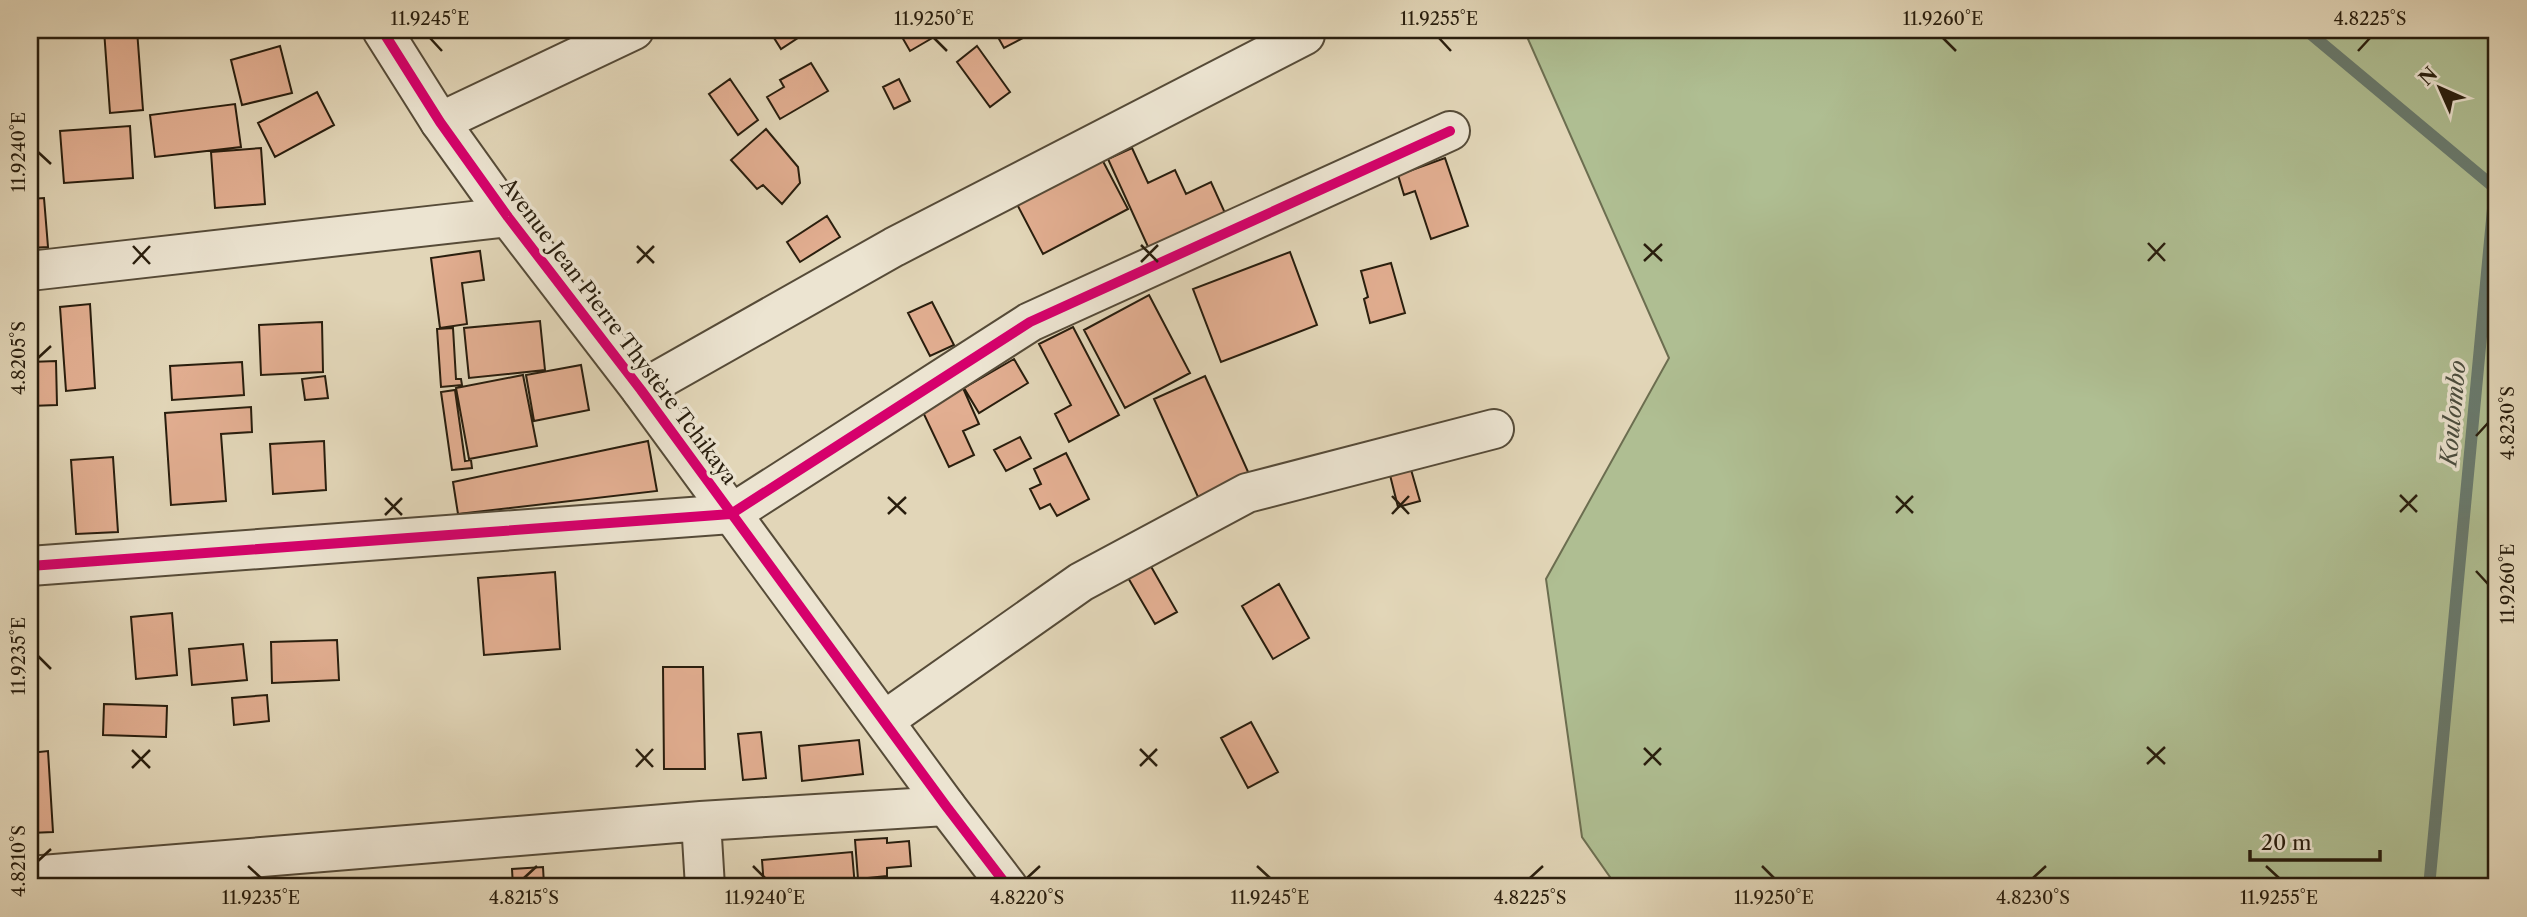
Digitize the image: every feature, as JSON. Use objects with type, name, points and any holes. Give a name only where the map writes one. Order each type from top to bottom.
[{"type":"street","name":"Avenue Jean Pierre Thystère Tchikaya","points":[[382,30],[440,122],[508,217],[641,390],[1008,887]]},
{"type":"street","points":[[440,122],[634,30]]},
{"type":"street","points":[[641,390],[894,247],[1305,35]]},
{"type":"street","points":[[30,566],[731,514],[1030,322],[1450,131]]},
{"type":"street","points":[[30,271],[508,217]]},
{"type":"street","points":[[885,720],[1081,582],[1247,493],[1494,429]]},
{"type":"street","points":[[30,876],[701,821],[946,806]]},
{"type":"street","points":[[701,821],[705,887]]},
{"type":"green space","points":[[1524,30],[2497,30],[2497,887],[1617,887],[1582,837],[1546,579],[1669,358]]},
{"type":"building","points":[[104,30],[137,30],[143,110],[110,113]]},
{"type":"building","points":[[769,30],[810,30],[781,49]]},
{"type":"building","points":[[898,30],[946,30],[910,51]]},
{"type":"building","points":[[994,30],[1038,30],[1004,48]]},
{"type":"building","points":[[280,46],[292,93],[242,105],[231,60]]},
{"type":"building","points":[[977,46],[1010,92],[990,107],[957,62]]},
{"type":"building","points":[[811,63],[828,91],[780,119],[767,97],[784,87],[780,80]]},
{"type":"building","points":[[730,79],[758,120],[738,135],[709,94]]},
{"type":"building","points":[[899,79],[910,101],[894,109],[883,87]]},
{"type":"building","points":[[317,92],[334,125],[275,157],[258,123]]},
{"type":"building","points":[[235,104],[241,147],[155,157],[150,115]]},
{"type":"building","points":[[130,126],[133,178],[64,183],[60,131]]},
{"type":"building","points":[[766,129],[798,167],[800,183],[782,204],[763,185],[757,189],[731,160]]},
{"type":"building","points":[[1095,146],[1128,209],[1043,254],[1010,191]]},
{"type":"building","points":[[261,148],[265,204],[215,208],[211,152]]},
{"type":"building","points":[[1132,148],[1148,183],[1175,170],[1186,194],[1211,182],[1225,213],[1149,249],[1108,159]]},
{"type":"building","points":[[1445,158],[1468,226],[1431,239],[1415,191],[1404,195],[1398,175]]},
{"type":"building","points":[[44,198],[48,247],[30,248],[30,199]]},
{"type":"building","points":[[827,216],[840,237],[800,262],[787,242]]},
{"type":"building","points":[[480,251],[484,280],[462,283],[467,324],[440,328],[431,258]]},
{"type":"building","points":[[1290,252],[1317,325],[1221,362],[1193,289]]},
{"type":"building","points":[[1391,263],[1405,313],[1370,323],[1364,299],[1368,297],[1361,271]]},
{"type":"building","points":[[1149,295],[1190,373],[1125,408],[1084,330]]},
{"type":"building","points":[[932,302],[954,345],[930,356],[908,313]]},
{"type":"building","points":[[90,304],[95,388],[66,391],[60,307]]},
{"type":"building","points":[[540,321],[545,370],[469,378],[464,328]]},
{"type":"building","points":[[322,322],[323,372],[261,375],[259,325]]},
{"type":"building","points":[[1073,327],[1119,415],[1069,442],[1055,414],[1071,405],[1039,344]]},
{"type":"building","points":[[453,328],[456,379],[461,379],[462,385],[441,387],[437,329]]},
{"type":"building","points":[[1014,359],[1028,383],[979,413],[964,388]]},
{"type":"building","points":[[56,361],[57,405],[30,406],[30,362]]},
{"type":"building","points":[[242,362],[244,395],[172,400],[170,366]]},
{"type":"building","points":[[581,365],[589,410],[534,421],[526,375]]},
{"type":"building","points":[[523,375],[537,446],[469,459],[456,388]]},
{"type":"building","points":[[325,376],[328,398],[305,400],[302,379]]},
{"type":"building","points":[[1205,376],[1249,474],[1198,497],[1154,399]]},
{"type":"building","points":[[963,388],[979,424],[963,431],[974,455],[949,467],[921,408]]},
{"type":"building","points":[[455,390],[465,461],[471,460],[472,468],[452,470],[441,392]]},
{"type":"building","points":[[251,407],[252,432],[221,434],[226,501],[171,505],[165,413]]},
{"type":"building","points":[[1020,437],[1031,458],[1006,471],[994,450]]},
{"type":"building","points":[[324,441],[326,490],[273,494],[270,444]]},
{"type":"building","points":[[648,441],[657,491],[458,514],[453,482]]},
{"type":"building","points":[[1066,453],[1089,499],[1057,516],[1050,504],[1040,509],[1030,489],[1041,484],[1034,469]]},
{"type":"building","points":[[113,457],[118,532],[76,534],[71,460]]},
{"type":"building","points":[[1410,466],[1420,501],[1398,507],[1389,471]]},
{"type":"building","points":[[1149,563],[1177,612],[1155,624],[1127,576]]},
{"type":"building","points":[[555,572],[560,649],[484,655],[478,578]]},
{"type":"building","points":[[1279,584],[1309,638],[1273,659],[1242,606]]},
{"type":"building","points":[[172,613],[177,675],[136,679],[131,617]]},
{"type":"building","points":[[337,640],[339,680],[272,683],[271,642]]},
{"type":"building","points":[[243,644],[247,680],[192,685],[189,649]]},
{"type":"building","points":[[663,667],[703,667],[705,769],[664,769]]},
{"type":"building","points":[[267,695],[269,721],[234,725],[232,698]]},
{"type":"building","points":[[104,704],[167,706],[166,737],[103,735]]},
{"type":"building","points":[[1251,722],[1278,772],[1248,788],[1221,738]]},
{"type":"building","points":[[761,732],[766,778],[743,780],[738,734]]},
{"type":"building","points":[[859,740],[863,774],[802,781],[799,746]]},
{"type":"building","points":[[48,751],[53,832],[30,833],[30,753]]},
{"type":"building","points":[[887,838],[887,843],[909,841],[911,866],[887,868],[887,876],[858,879],[855,840]]},
{"type":"building","points":[[852,852],[855,887],[764,887],[762,860]]},
{"type":"building","points":[[543,867],[544,885],[513,887],[512,869]]},
{"type":"building","points":[[670,879],[671,887],[633,887],[633,884]]},
{"type":"waterway","name":"Koulombo","points":[[2306,30],[2495,188],[2429,887]]},
{"type":"cycle path","points":[[382,30],[440,122],[508,217],[641,390],[1008,887]]},
{"type":"cycle path","points":[[30,566],[731,514],[1030,322],[1450,131]]}]
